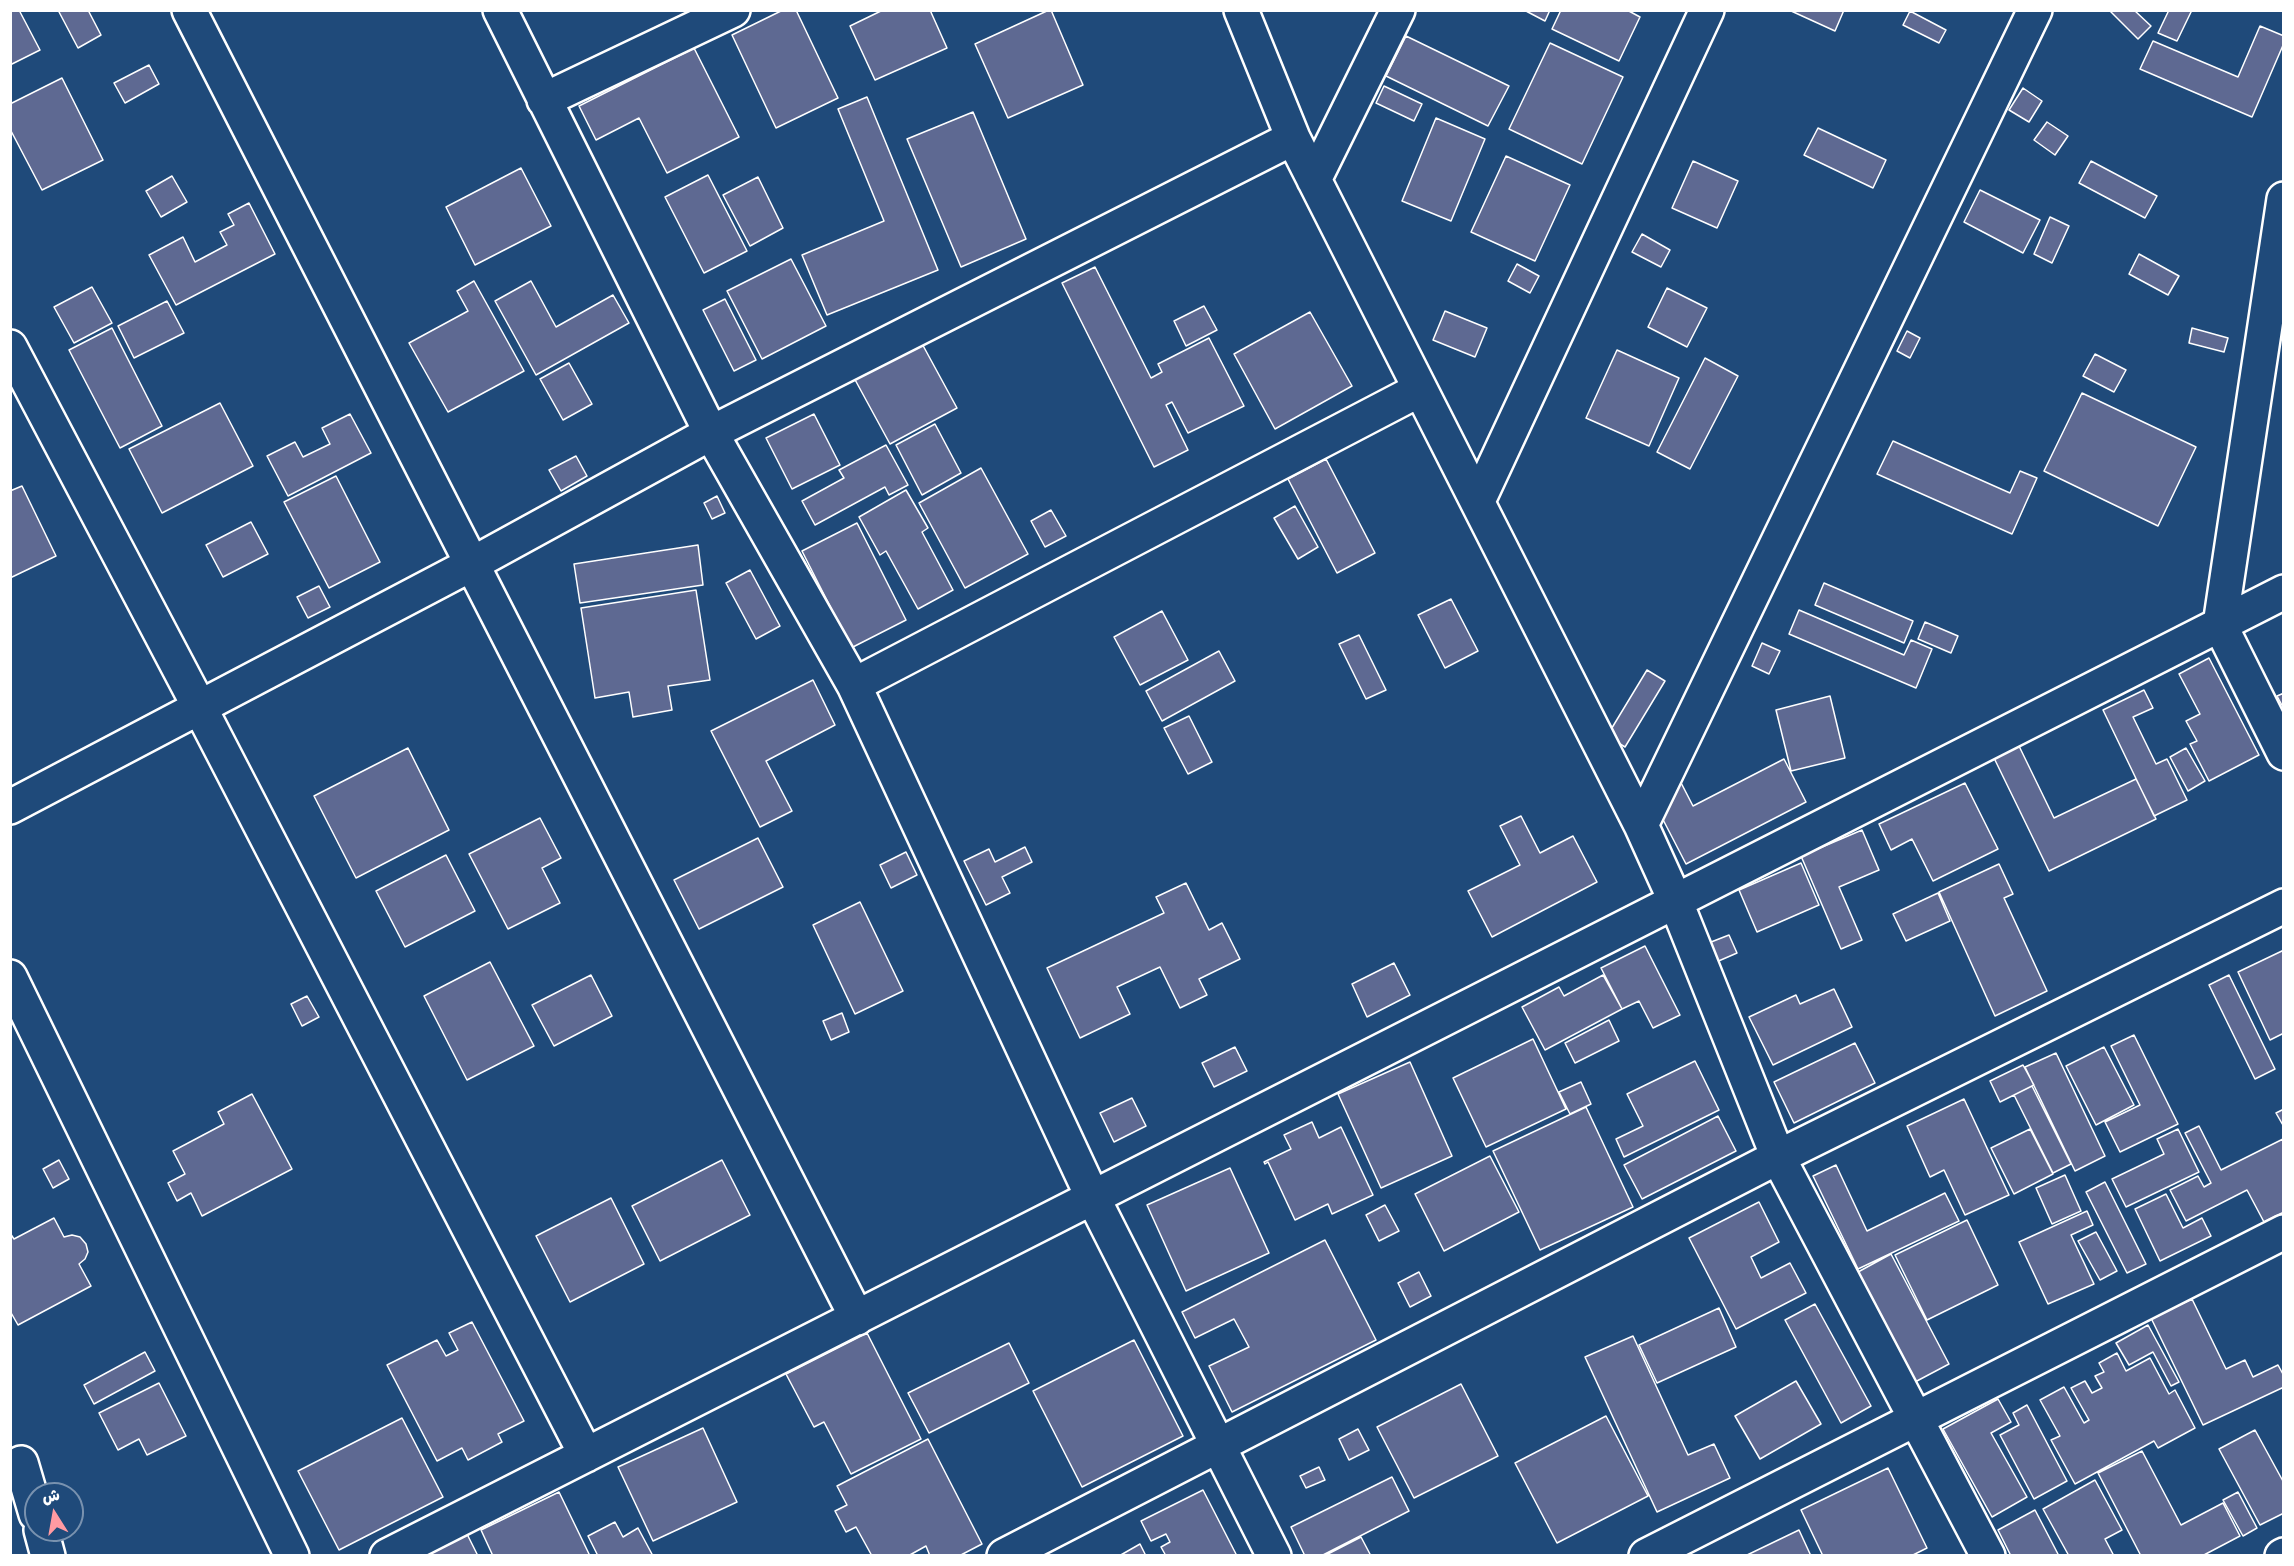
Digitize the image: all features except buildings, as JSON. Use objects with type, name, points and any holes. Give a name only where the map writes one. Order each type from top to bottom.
[{"type":"street","points":[[189,10],[857,1318]]},
{"type":"street","points":[[500,10],[711,433],[854,685],[1092,1196],[1274,1556]]},
{"type":"street","points":[[544,100],[733,10]]},
{"type":"street","points":[[1241,10],[1293,138],[1641,825],[1675,900],[1778,1156],[1988,1556]]},
{"type":"street","points":[[1314,180],[1398,10]]},
{"type":"street","points":[[1478,501],[1707,10]]},
{"type":"street","points":[[1641,825],[2035,10]]},
{"type":"street","points":[[10,807],[472,564],[711,433],[1293,138]]},
{"type":"street","points":[[2283,199],[2220,625],[2283,753]]},
{"type":"street","points":[[10,347],[200,708],[586,1455]]},
{"type":"street","points":[[854,685],[1419,390]]},
{"type":"street","points":[[387,1556],[2283,592]]},
{"type":"street","points":[[1004,1556],[1778,1156],[2283,906]]},
{"type":"street","points":[[10,977],[292,1556]]},
{"type":"street","points":[[1646,1556],[2283,1232]]},
{"type":"street","points":[[21,1463],[27,1482]]}]
